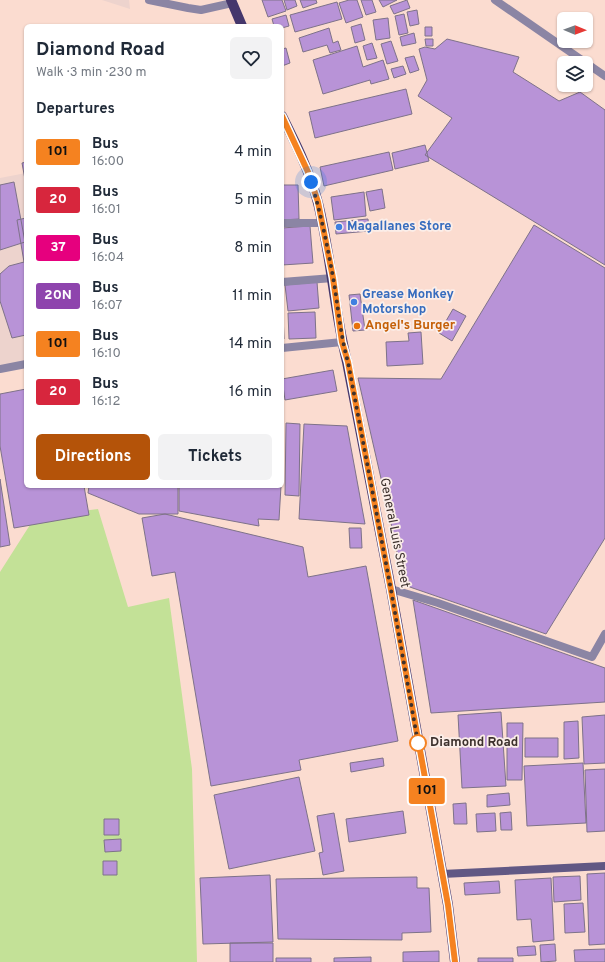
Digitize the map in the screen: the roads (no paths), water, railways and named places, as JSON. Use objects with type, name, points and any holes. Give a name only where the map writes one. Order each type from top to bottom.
[{"type":"main road","points":[[231,2],[241,24]]},
{"type":"main road","name":"General Luis Street","points":[[284,120],[308,172],[322,223],[333,278],[342,342],[348,362],[391,590],[448,905],[455,962]]},
{"type":"main road","points":[[442,874],[605,866]]},
{"type":"street","points":[[149,0],[201,10],[231,2]]},
{"type":"street","points":[[496,0],[605,76]]},
{"type":"street","points":[[284,223],[322,223]]},
{"type":"street","points":[[284,282],[333,278]]},
{"type":"street","points":[[284,348],[342,342]]},
{"type":"street","points":[[0,369],[24,364]]},
{"type":"street","points":[[391,590],[438,603],[592,658],[605,634]]},
{"type":"place","name":"Magallanes Store","points":[[339,227]]},
{"type":"place","name":"Grease Monkey Motorshop","points":[[354,302]]},
{"type":"place","name":"Angel's Burger","points":[[357,326]]},
{"type":"place","name":"Diamond Road","points":[[418,743]]}]
